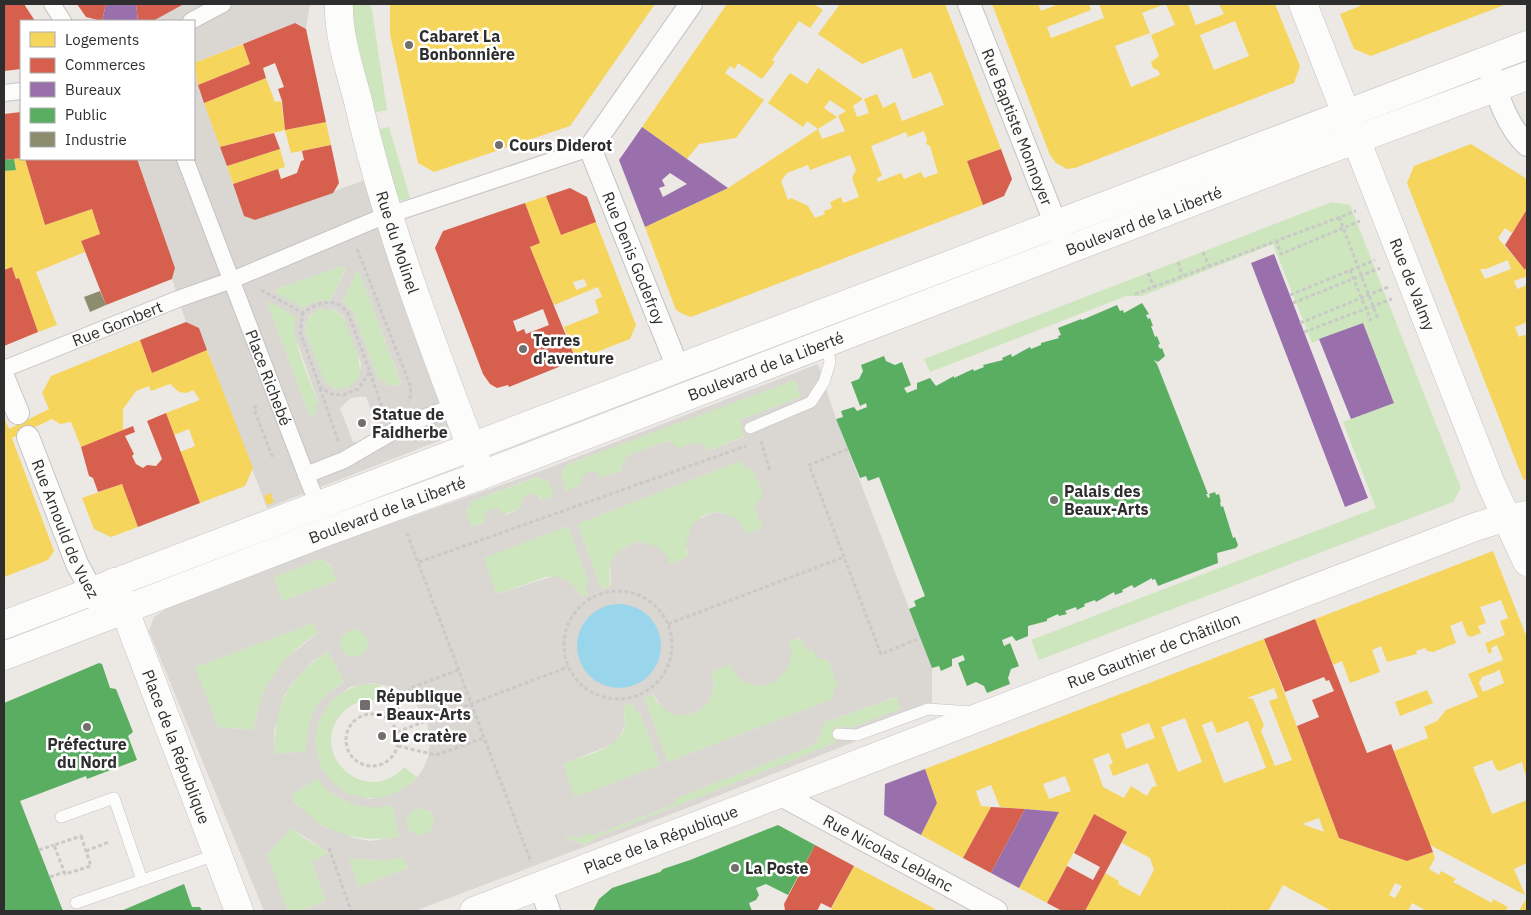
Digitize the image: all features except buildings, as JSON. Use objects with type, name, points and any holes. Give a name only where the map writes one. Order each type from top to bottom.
[{"type":"main road","name":"Rue du Molinel","points":[[339,4],[341,30],[368,144],[388,216],[403,264],[482,475]]},
{"type":"main road","name":"Rue de Valmy","points":[[1303,4],[1356,140],[1372,212],[1491,484],[1517,517],[1527,562]]},
{"type":"main road","name":"Boulevard de la Liberté","points":[[4,625],[1527,45]]},
{"type":"main road","name":"Boulevard de la Liberté","points":[[4,656],[1527,76]]},
{"type":"main road","name":"Rue Gauthier de Châtillon","points":[[781,795],[1481,525],[1517,517]]},
{"type":"main road","name":"Place de la République","points":[[103,587],[218,854],[240,911]]},
{"type":"main road","name":"Place de la République","points":[[474,911],[781,795]]},
{"type":"street","points":[[52,4],[62,20]]},
{"type":"street","points":[[197,17],[223,4]]},
{"type":"street","points":[[232,280],[388,216],[590,148],[691,4]]},
{"type":"street","name":"Rue Baptiste Monnoyer","points":[[969,4],[1066,250]]},
{"type":"street","points":[[1487,61],[1495,89],[1515,131],[1527,145]]},
{"type":"street","points":[[4,93],[20,91]]},
{"type":"street","name":"Rue Denis Godefroy","points":[[590,148],[678,368]]},
{"type":"street","name":"Place Richebé","points":[[185,160],[312,490]]},
{"type":"street","name":"Rue Gombert","points":[[4,369],[178,299],[232,280]]},
{"type":"street","points":[[4,379],[18,413]]},
{"type":"street","points":[[306,475],[344,460],[392,434],[404,425],[447,409]]},
{"type":"street","name":"Rue Arnould de Vuez","points":[[28,437],[77,564],[103,587]]},
{"type":"street","name":"Rue Nicolas Leblanc","points":[[781,795],[996,911]]},
{"type":"street","points":[[540,886],[549,911]]},
{"type":"lane","points":[[750,428],[811,402],[824,382],[830,362],[826,342],[827,311]]},
{"type":"lane","points":[[838,734],[857,735],[928,709],[990,714]]},
{"type":"lane","points":[[61,817],[114,798],[142,880]]},
{"type":"lane","points":[[76,903],[218,854]]},
{"type":"path","points":[[1135,294],[1339,217],[1372,212]]},
{"type":"path","points":[[1276,240],[1281,254],[1343,228],[1372,212]]},
{"type":"path","points":[[1339,217],[1378,318]]},
{"type":"path","points":[[1203,252],[1208,266]]},
{"type":"path","points":[[1290,295],[1378,259]]},
{"type":"path","points":[[1178,262],[1182,276]]},
{"type":"path","points":[[1293,303],[1381,268]]},
{"type":"path","points":[[1350,270],[1371,321]]},
{"type":"path","points":[[1148,273],[1154,287]]},
{"type":"path","points":[[232,280],[258,288],[303,314]]},
{"type":"path","points":[[1300,322],[1389,287]]},
{"type":"path","points":[[1304,332],[1394,299]]},
{"type":"path","points":[[344,460],[300,332],[303,314],[319,304],[328,302],[343,307],[348,313],[392,434]]},
{"type":"path","points":[[320,387],[331,394],[343,395],[358,389],[370,372]]},
{"type":"path","points":[[258,420],[273,458]]},
{"type":"path","points":[[419,562],[761,441],[770,471]]},
{"type":"path","points":[[848,449],[808,466],[881,654],[920,638]]},
{"type":"path","points":[[399,535],[408,532],[540,886]]},
{"type":"path","points":[[668,624],[844,557]]},
{"type":"path","points":[[612,591],[630,592],[646,598],[659,609],[668,624],[672,642],[670,661],[662,678],[648,690],[631,698],[612,699],[594,694],[578,683],[568,667],[564,651],[564,634],[571,618],[581,604],[596,595],[612,591]]},
{"type":"path","points":[[397,732],[568,667]]},
{"type":"path","points":[[390,720],[411,688],[458,670]]},
{"type":"path","points":[[376,714],[390,720],[397,732],[398,746],[388,761],[371,766],[357,762],[346,747],[348,729],[358,718],[376,714]]},
{"type":"path","points":[[398,746],[436,755],[484,738]]},
{"type":"path","points":[[39,850],[81,836],[91,866],[50,877]]},
{"type":"path","points":[[86,851],[109,842]]},
{"type":"path","points":[[54,845],[64,872]]},
{"type":"path","points":[[329,848],[351,911]]},
{"type":"green space","points":[[350,4],[371,4],[387,110],[372,113]]},
{"type":"green space","points":[[389,127],[410,198],[396,202],[376,130]]},
{"type":"green space","points":[[1332,202],[1350,205],[1461,488],[1453,502],[1039,660],[1031,640],[1376,508],[1343,422],[1394,402],[1363,323],[1312,343],[1273,244],[1142,296],[1126,296],[930,372],[924,359]]},
{"type":"green space","points":[[342,266],[346,267],[331,300],[317,301],[303,309],[275,292],[277,289]]},
{"type":"green space","points":[[356,271],[360,273],[401,384],[392,386],[379,381],[353,312],[343,303]]},
{"type":"green space","points":[[269,300],[298,318],[296,336],[298,348],[319,404],[315,414],[310,417],[268,305]]},
{"type":"green space","points":[[323,308],[335,311],[345,320],[358,355],[360,364],[359,378],[352,385],[343,389],[334,388],[327,384],[322,377],[313,358],[305,332],[306,323],[310,317]]},
{"type":"green space","points":[[795,379],[801,397],[740,420],[745,436],[708,451],[702,443],[695,443],[678,449],[670,441],[664,442],[628,455],[622,464],[623,470],[566,491],[561,473],[568,464]]},
{"type":"green space","points":[[740,461],[753,468],[763,496],[755,508],[763,528],[747,534],[730,517],[713,512],[701,517],[686,550],[688,557],[670,564],[640,542],[632,544],[619,552],[611,563],[611,586],[602,589],[577,524]]},
{"type":"green space","points":[[537,477],[548,481],[555,496],[543,500],[538,495],[531,494],[521,508],[472,527],[466,512],[472,501]]},
{"type":"green space","points":[[568,526],[589,584],[588,595],[582,597],[567,582],[551,577],[546,577],[497,594],[483,558]]},
{"type":"green space","points":[[318,560],[329,564],[337,581],[283,601],[274,577]]},
{"type":"green space","points":[[314,623],[318,633],[293,652],[283,663],[268,686],[253,730],[218,727],[194,667]]},
{"type":"green space","points":[[354,629],[364,633],[368,643],[364,653],[354,657],[344,653],[340,643],[344,633]]},
{"type":"green space","points":[[802,637],[812,649],[828,660],[839,686],[833,699],[668,762],[644,698],[653,694],[657,702],[677,715],[689,715],[700,710],[714,688],[712,672],[730,664],[735,674],[789,642]]},
{"type":"green space","points":[[328,651],[344,682],[327,695],[315,711],[309,729],[307,751],[275,754],[277,721],[280,707],[286,695],[293,683],[303,672]]},
{"type":"green space","points":[[366,684],[381,684],[379,700],[360,702],[343,712],[333,728],[331,744],[336,759],[345,771],[358,779],[374,782],[389,778],[404,767],[417,777],[398,792],[380,798],[350,794],[332,783],[321,766],[316,747],[317,726],[326,707],[342,692]]},
{"type":"green space","points":[[897,697],[902,709],[850,728],[839,726],[835,743],[596,838],[585,845],[568,839],[566,834],[578,838],[591,832],[592,836],[675,804],[674,799],[816,744],[825,722]]},
{"type":"green space","points":[[632,702],[639,711],[660,765],[575,797],[562,764],[599,751],[616,741],[622,734],[625,726],[623,705]]},
{"type":"green space","points":[[317,778],[332,793],[350,802],[371,806],[392,805],[399,837],[368,839],[353,837],[325,827],[313,819],[301,809],[291,796]]},
{"type":"green space","points":[[420,808],[430,812],[434,822],[430,832],[420,836],[410,832],[406,822],[410,812]]},
{"type":"green space","points":[[291,828],[328,852],[328,855],[311,862],[326,901],[300,911],[288,911],[266,855]]},
{"type":"green space","points":[[403,857],[408,868],[359,887],[349,861],[350,859],[389,860]]},
{"type":"shaded area","points":[[184,4],[310,4],[306,29],[295,23],[195,63],[195,20],[155,20]]},
{"type":"shaded area","points":[[195,74],[244,216],[255,220],[365,180],[450,426],[441,440],[267,508],[199,328],[186,322],[172,279],[175,268],[137,160],[195,160]],"holes":[[[342,266],[346,268],[331,300],[317,301],[303,308],[275,292],[277,289]],[[356,272],[360,273],[401,383],[395,386],[388,385],[383,380],[379,381],[353,312],[343,302]],[[269,301],[297,318],[294,326],[295,336],[319,404],[316,405],[315,414],[310,417],[268,305]],[[320,309],[335,310],[343,316],[361,363],[359,378],[347,388],[335,389],[325,382],[305,332],[305,325],[310,315]],[[366,397],[379,431],[360,442],[353,442],[340,408],[351,398]]]},
{"type":"shaded area","points":[[818,364],[836,419],[932,668],[932,711],[682,810],[415,911],[300,911],[326,901],[311,861],[328,854],[328,852],[291,828],[267,855],[288,911],[264,911],[149,631],[154,617],[167,608],[331,545],[541,471]],"holes":[[[795,380],[801,397],[740,420],[744,437],[708,451],[702,443],[678,448],[670,441],[664,442],[628,455],[622,464],[623,470],[601,478],[595,471],[586,472],[580,480],[581,485],[566,491],[561,473],[568,464]],[[740,461],[747,469],[753,469],[763,496],[759,499],[755,508],[763,528],[747,534],[740,522],[734,517],[717,512],[709,514],[695,522],[690,529],[686,544],[688,557],[670,564],[667,556],[656,546],[640,542],[631,544],[617,552],[610,563],[611,586],[602,589],[577,524]],[[536,477],[548,481],[554,496],[543,500],[535,494],[526,495],[521,501],[521,508],[506,515],[497,508],[489,510],[484,516],[484,523],[472,527],[466,511],[472,501]],[[568,526],[589,584],[585,585],[588,595],[582,597],[571,582],[554,576],[497,594],[484,558]],[[318,560],[323,560],[330,564],[337,581],[283,601],[274,577]],[[314,623],[318,633],[285,659],[268,683],[262,695],[253,730],[218,727],[195,667]],[[352,629],[362,631],[368,640],[366,651],[356,657],[346,655],[340,646],[343,635]],[[801,637],[807,651],[812,649],[817,658],[828,660],[838,686],[834,689],[833,699],[668,762],[644,698],[653,694],[665,711],[677,715],[689,715],[700,710],[709,702],[714,688],[712,672],[730,664],[735,674],[744,682],[759,686],[776,682],[787,669],[792,655],[789,642]],[[328,651],[344,682],[326,695],[316,706],[309,724],[306,751],[275,754],[274,732],[284,696],[293,682],[312,662]],[[658,662],[649,675],[636,684],[620,688]],[[373,683],[396,688],[414,701],[427,721],[430,742],[428,757],[422,771],[412,783],[392,795],[369,799],[347,793],[329,779],[320,766],[315,743],[319,720],[331,701],[350,687]],[[896,697],[901,709],[850,728],[839,726],[835,743],[596,838],[585,845],[568,839],[566,835],[578,838],[590,833],[592,836],[675,804],[674,799],[816,744],[825,722]],[[632,703],[636,713],[639,711],[660,765],[575,797],[563,764],[613,744],[620,736],[625,725],[624,706]],[[317,778],[325,788],[354,805],[377,808],[392,805],[399,837],[370,841],[354,838],[322,826],[297,805],[291,796]],[[421,808],[431,812],[434,823],[429,832],[419,836],[410,831],[406,821],[411,811]],[[403,857],[408,868],[359,887],[349,861],[350,859],[389,860]]]},
{"type":"water","points":[[619,604],[635,607],[649,616],[658,630],[661,646],[658,662],[649,676],[635,685],[619,688],[603,685],[589,676],[580,662],[577,646],[580,630],[589,616],[603,607]]},
{"type":"place","name":"Cabaret La Bonbonnière","points":[[409,45]]},
{"type":"place","name":"Cours Diderot","points":[[499,145]]},
{"type":"place","name":"Terres d'aventure","points":[[523,349]]},
{"type":"place","name":"Statue de Faidherbe","points":[[362,423]]},
{"type":"place","name":"Palais des Beaux-Arts","points":[[1054,500]]},
{"type":"place","name":"République - Beaux-Arts","points":[[365,705]]},
{"type":"place","name":"Préfecture du Nord","points":[[87,727]]},
{"type":"place","name":"Le cratère","points":[[382,736]]},
{"type":"place","name":"La Poste","points":[[735,868]]}]
